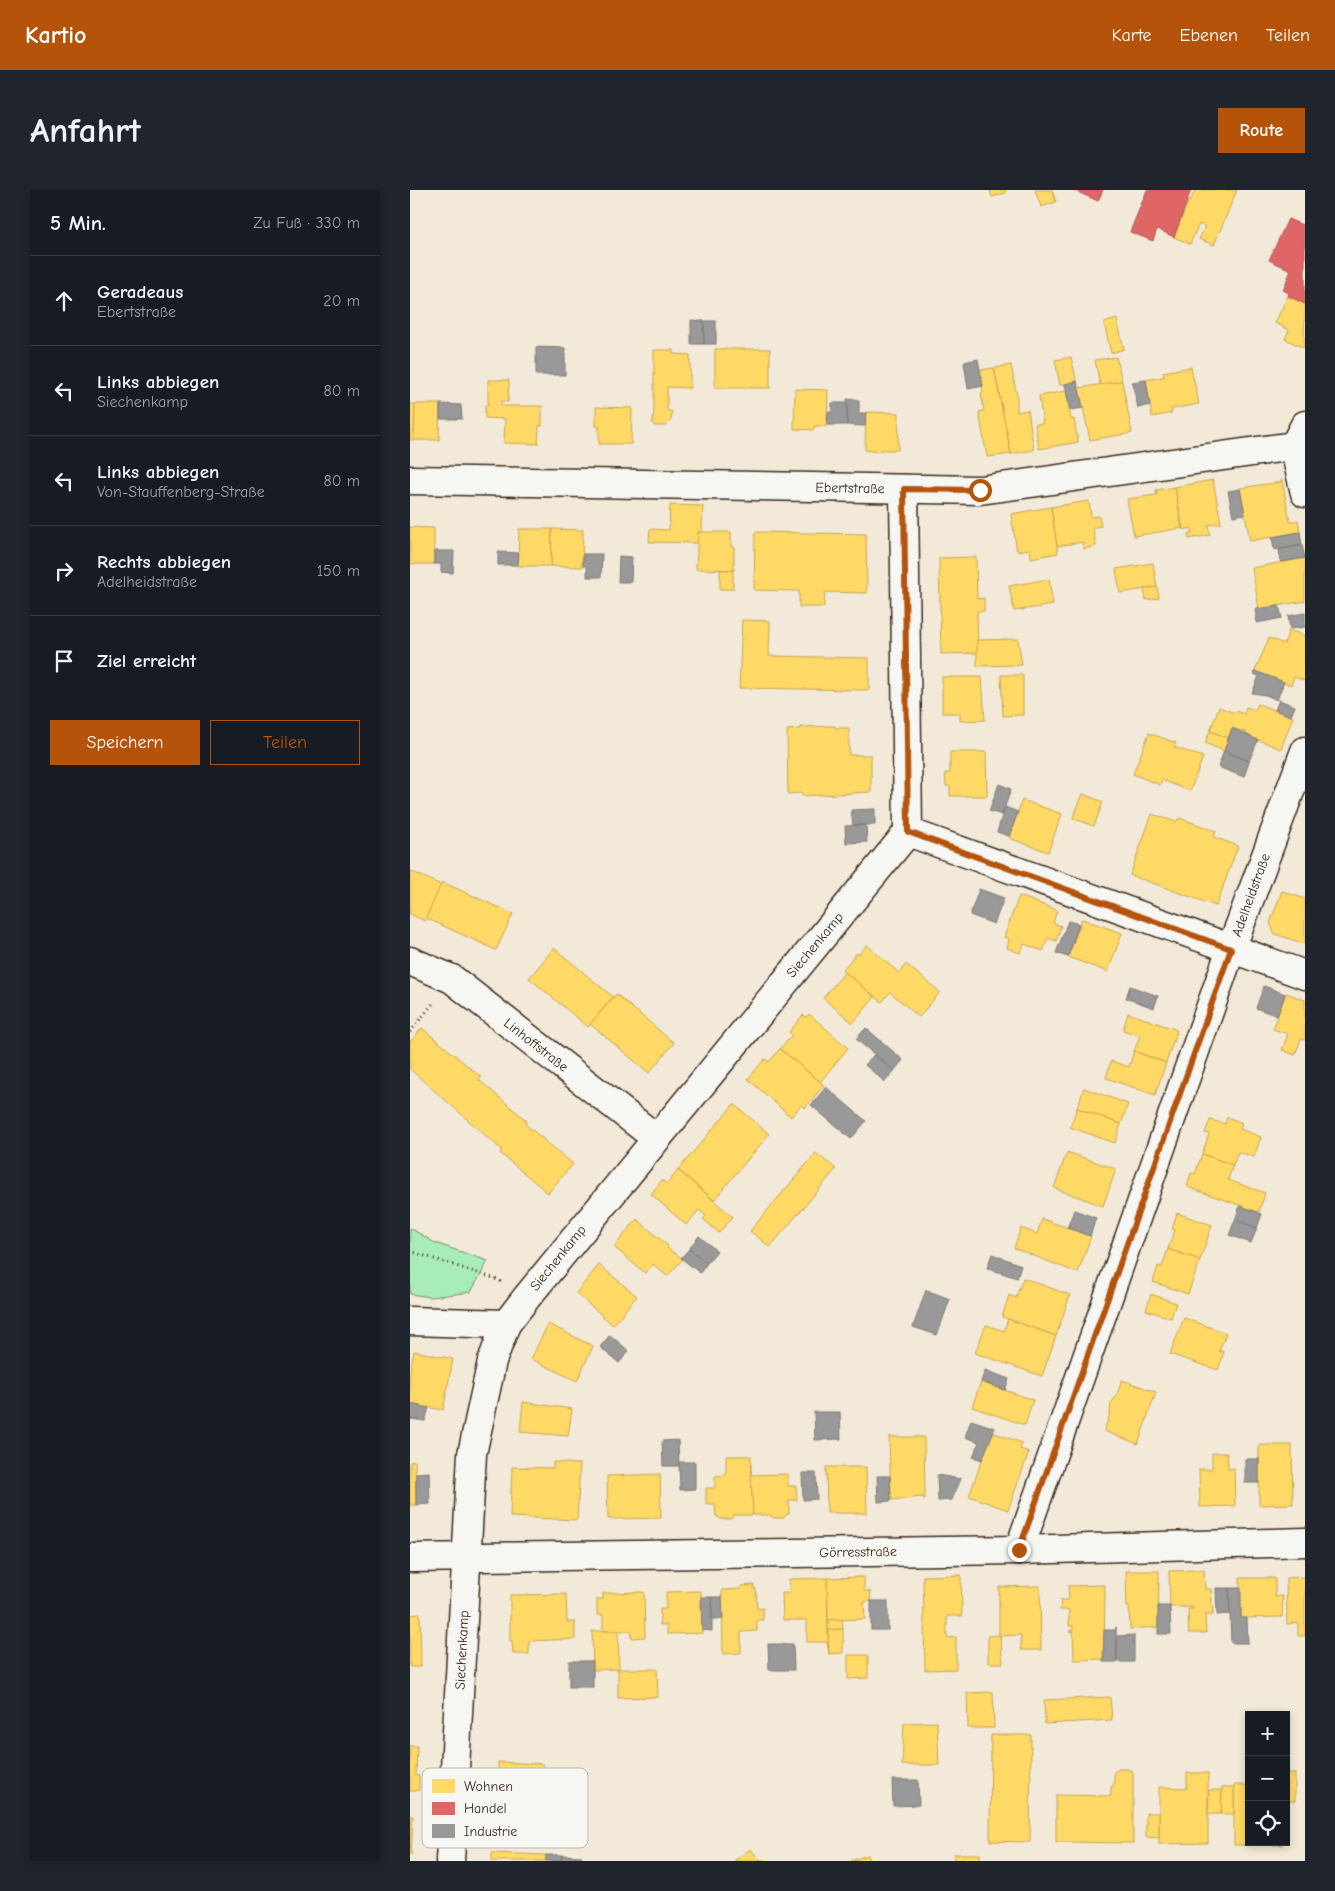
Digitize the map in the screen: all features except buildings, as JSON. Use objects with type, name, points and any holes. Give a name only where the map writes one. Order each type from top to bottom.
[{"type":"street","name":"Ebertstraße","points":[[410,480],[980,490],[1300,436]]},
{"type":"street","points":[[1300,436],[1305,492]]},
{"type":"street","points":[[904,489],[908,832],[1305,975]]},
{"type":"street","name":"Adelheidstraße","points":[[1019,1550],[1231,949],[1305,751]]},
{"type":"street","name":"Siechenkamp","points":[[455,1768],[472,1454],[492,1361],[506,1324],[656,1138],[908,832]]},
{"type":"street","name":"Linhoffstraße","points":[[410,961],[452,980],[656,1138]]},
{"type":"street","points":[[410,1321],[506,1324]]},
{"type":"street","name":"Görresstraße","points":[[410,1558],[1019,1550],[1305,1542]]},
{"type":"street","name":"Siechenkamp","points":[[450,1861],[451,1848]]},
{"type":"path","points":[[410,1032],[452,980]]},
{"type":"path","points":[[410,1251],[493,1278],[527,1297]]},
{"type":"green space","points":[[410,1228],[435,1243],[488,1261],[471,1292],[431,1297],[410,1294]]},
{"type":"route","points":[[980,490],[904,489],[908,832],[1231,949],[1019,1550]]}]
